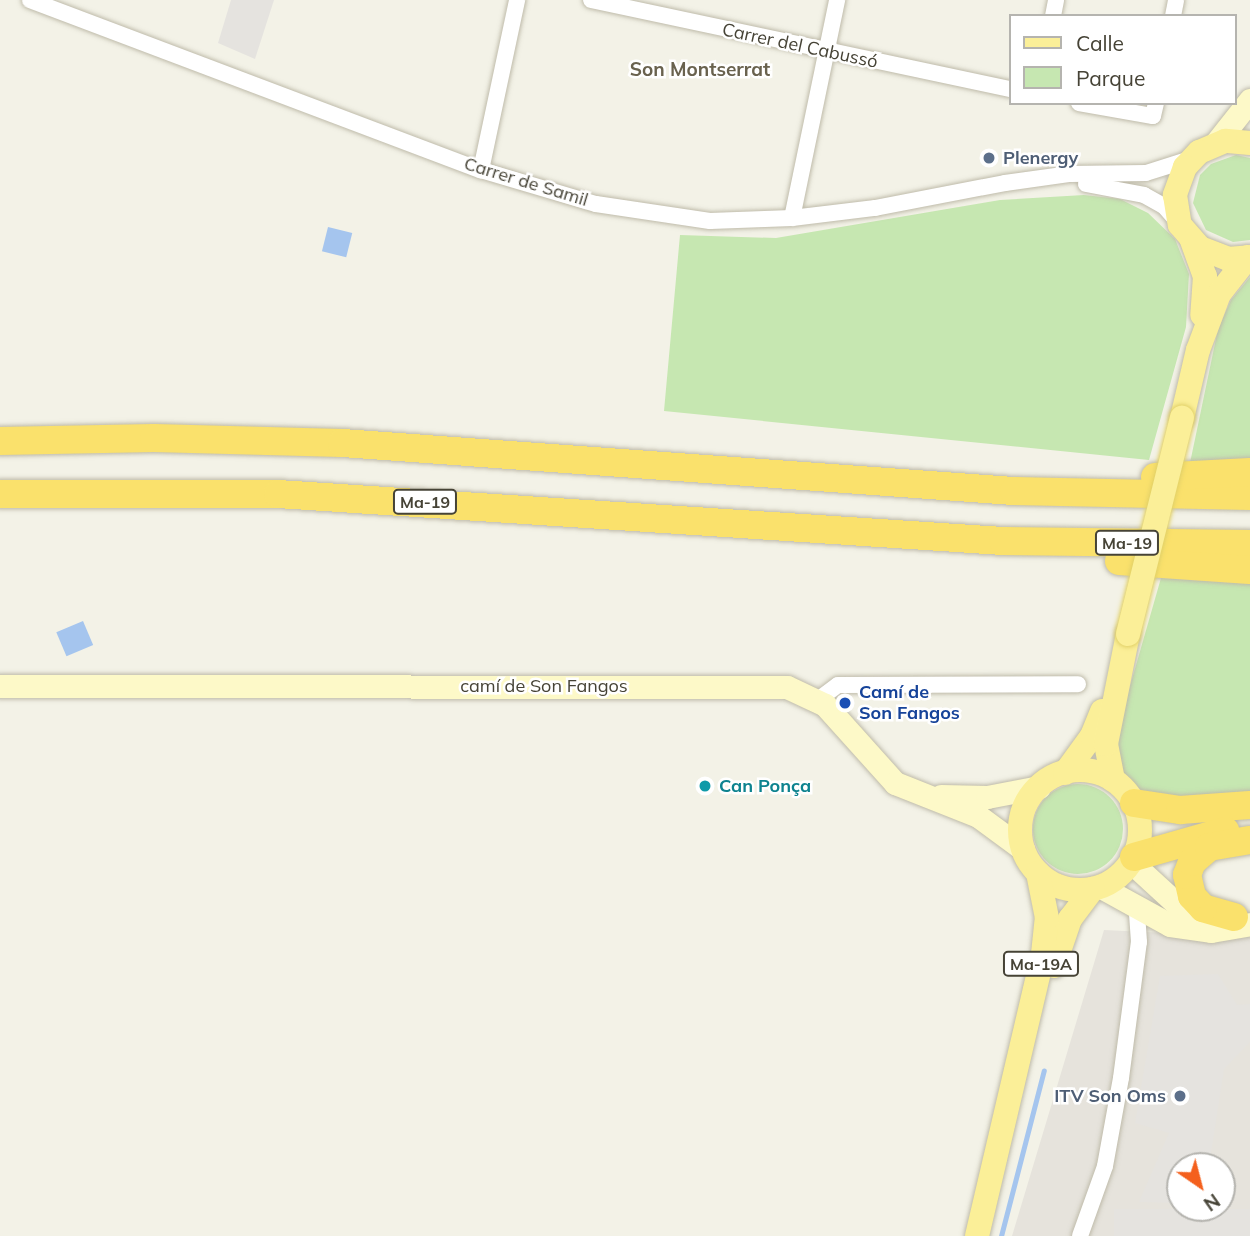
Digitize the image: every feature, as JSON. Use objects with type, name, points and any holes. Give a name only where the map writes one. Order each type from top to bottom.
[{"type":"highway","points":[[0,440],[154,438],[388,446],[1014,491],[1250,496]]},
{"type":"highway","points":[[1014,491],[1059,478],[1250,472]]},
{"type":"highway","name":"Ma-19","points":[[0,494],[148,492],[324,496],[1003,541],[1250,544]]},
{"type":"highway","points":[[1003,541],[1046,556],[1250,570]]},
{"type":"highway","points":[[1134,803],[1180,810],[1250,805]]},
{"type":"highway","points":[[1132,859],[1195,836],[1250,829]]},
{"type":"highway","points":[[1245,918],[1203,908],[1192,896],[1186,875],[1192,862],[1209,847],[1250,840]]},
{"type":"main road","points":[[1198,351],[1205,276],[1186,233],[1175,195],[1192,158],[1216,143],[1250,143]]},
{"type":"main road","points":[[1186,233],[1218,257],[1249,257]]},
{"type":"main road","points":[[1113,780],[1106,744],[1115,682],[1198,351],[1219,294],[1249,257]]},
{"type":"main road","points":[[1065,773],[1094,772],[1113,780],[1134,803],[1140,834],[1132,859],[1097,888],[1063,888],[1038,873],[1023,849],[1021,821],[1039,787],[1065,773],[1092,736],[1115,682]]},
{"type":"main road","name":"Ma-19A","points":[[977,1236],[1022,1056],[1047,932],[1038,873]]},
{"type":"main road","name":"Ma-19A","points":[[1022,1056],[1066,927],[1097,888]]},
{"type":"street","name":"Carrer de Samil","points":[[30,0],[481,170],[596,204],[710,221],[792,218],[1046,179],[1146,173],[1192,158]]},
{"type":"street","points":[[481,170],[517,0]]},
{"type":"street","name":"Carrer del Cabussó","points":[[591,0],[825,53],[1009,89]]},
{"type":"street","points":[[792,218],[836,0]]},
{"type":"street","points":[[1216,143],[1250,100]]},
{"type":"street","points":[[1100,105],[1154,110]]},
{"type":"street","name":"Carrer de Samil","points":[[1046,179],[1119,187],[1144,195],[1164,206],[1186,233]]},
{"type":"street","points":[[1023,849],[978,816],[920,796],[886,775],[818,700],[838,685],[1078,684]]},
{"type":"street","name":"camí de Son Fangos","points":[[0,686],[767,686],[796,688],[818,700]]},
{"type":"street","points":[[920,796],[987,797],[1039,787]]},
{"type":"street","points":[[1132,859],[1191,913],[1210,918],[1245,918]]},
{"type":"street","points":[[1097,888],[1170,925],[1196,931],[1226,931],[1245,918]]},
{"type":"street","points":[[1080,1236],[1105,1166],[1121,1078],[1139,942],[1137,910]]},
{"type":"shaded area","points":[[231,0],[274,0],[255,59],[218,43]]},
{"type":"shaded area","points":[[1104,930],[1250,937],[1250,1236],[1012,1236]]},
{"type":"shaded area","name":"ITV Son Oms","points":[[1218,974],[1237,1005],[1250,1004],[1250,1042],[1224,1069],[1211,1152],[1166,1152],[1166,1203],[1139,1202],[1169,1133],[1135,1123],[1160,976]]},
{"type":"shaded area","points":[[1114,1209],[1166,1209],[1166,1222],[1236,1222],[1236,1209],[1250,1209],[1250,1236],[1114,1236]]},
{"type":"green space","points":[[1236,155],[1250,158],[1250,240],[1233,242],[1206,230],[1193,203],[1200,175],[1211,164]]},
{"type":"green space","points":[[1084,195],[1120,199],[1148,213],[1175,239],[1189,274],[1186,327],[1149,460],[664,411],[680,235],[776,238],[1000,200]]},
{"type":"green space","points":[[1250,277],[1250,459],[1190,463],[1218,329],[1231,300]]},
{"type":"green space","points":[[1161,578],[1250,584],[1250,791],[1174,797],[1144,793],[1122,773],[1117,750],[1120,721]]},
{"type":"green space","points":[[1078,784],[1095,787],[1110,797],[1120,812],[1123,829],[1120,846],[1110,861],[1095,871],[1078,874],[1061,871],[1046,861],[1036,846],[1033,829],[1036,812],[1046,797],[1061,787]]},
{"type":"water","points":[[328,227],[352,233],[346,257],[322,251]]},
{"type":"water","points":[[83,621],[93,645],[66,656],[56,632]]},
{"type":"waterway","points":[[1001,1236],[1044,1070]]},
{"type":"place","name":"Plenergy","points":[[989,158]]},
{"type":"place","name":"Camí de Son Fangos","points":[[845,703]]},
{"type":"place","name":"Can Ponça","points":[[705,786]]},
{"type":"place","name":"ITV Son Oms","points":[[1180,1096]]},
{"type":"district","name":"Son Montserrat","points":[[700,70]]}]
